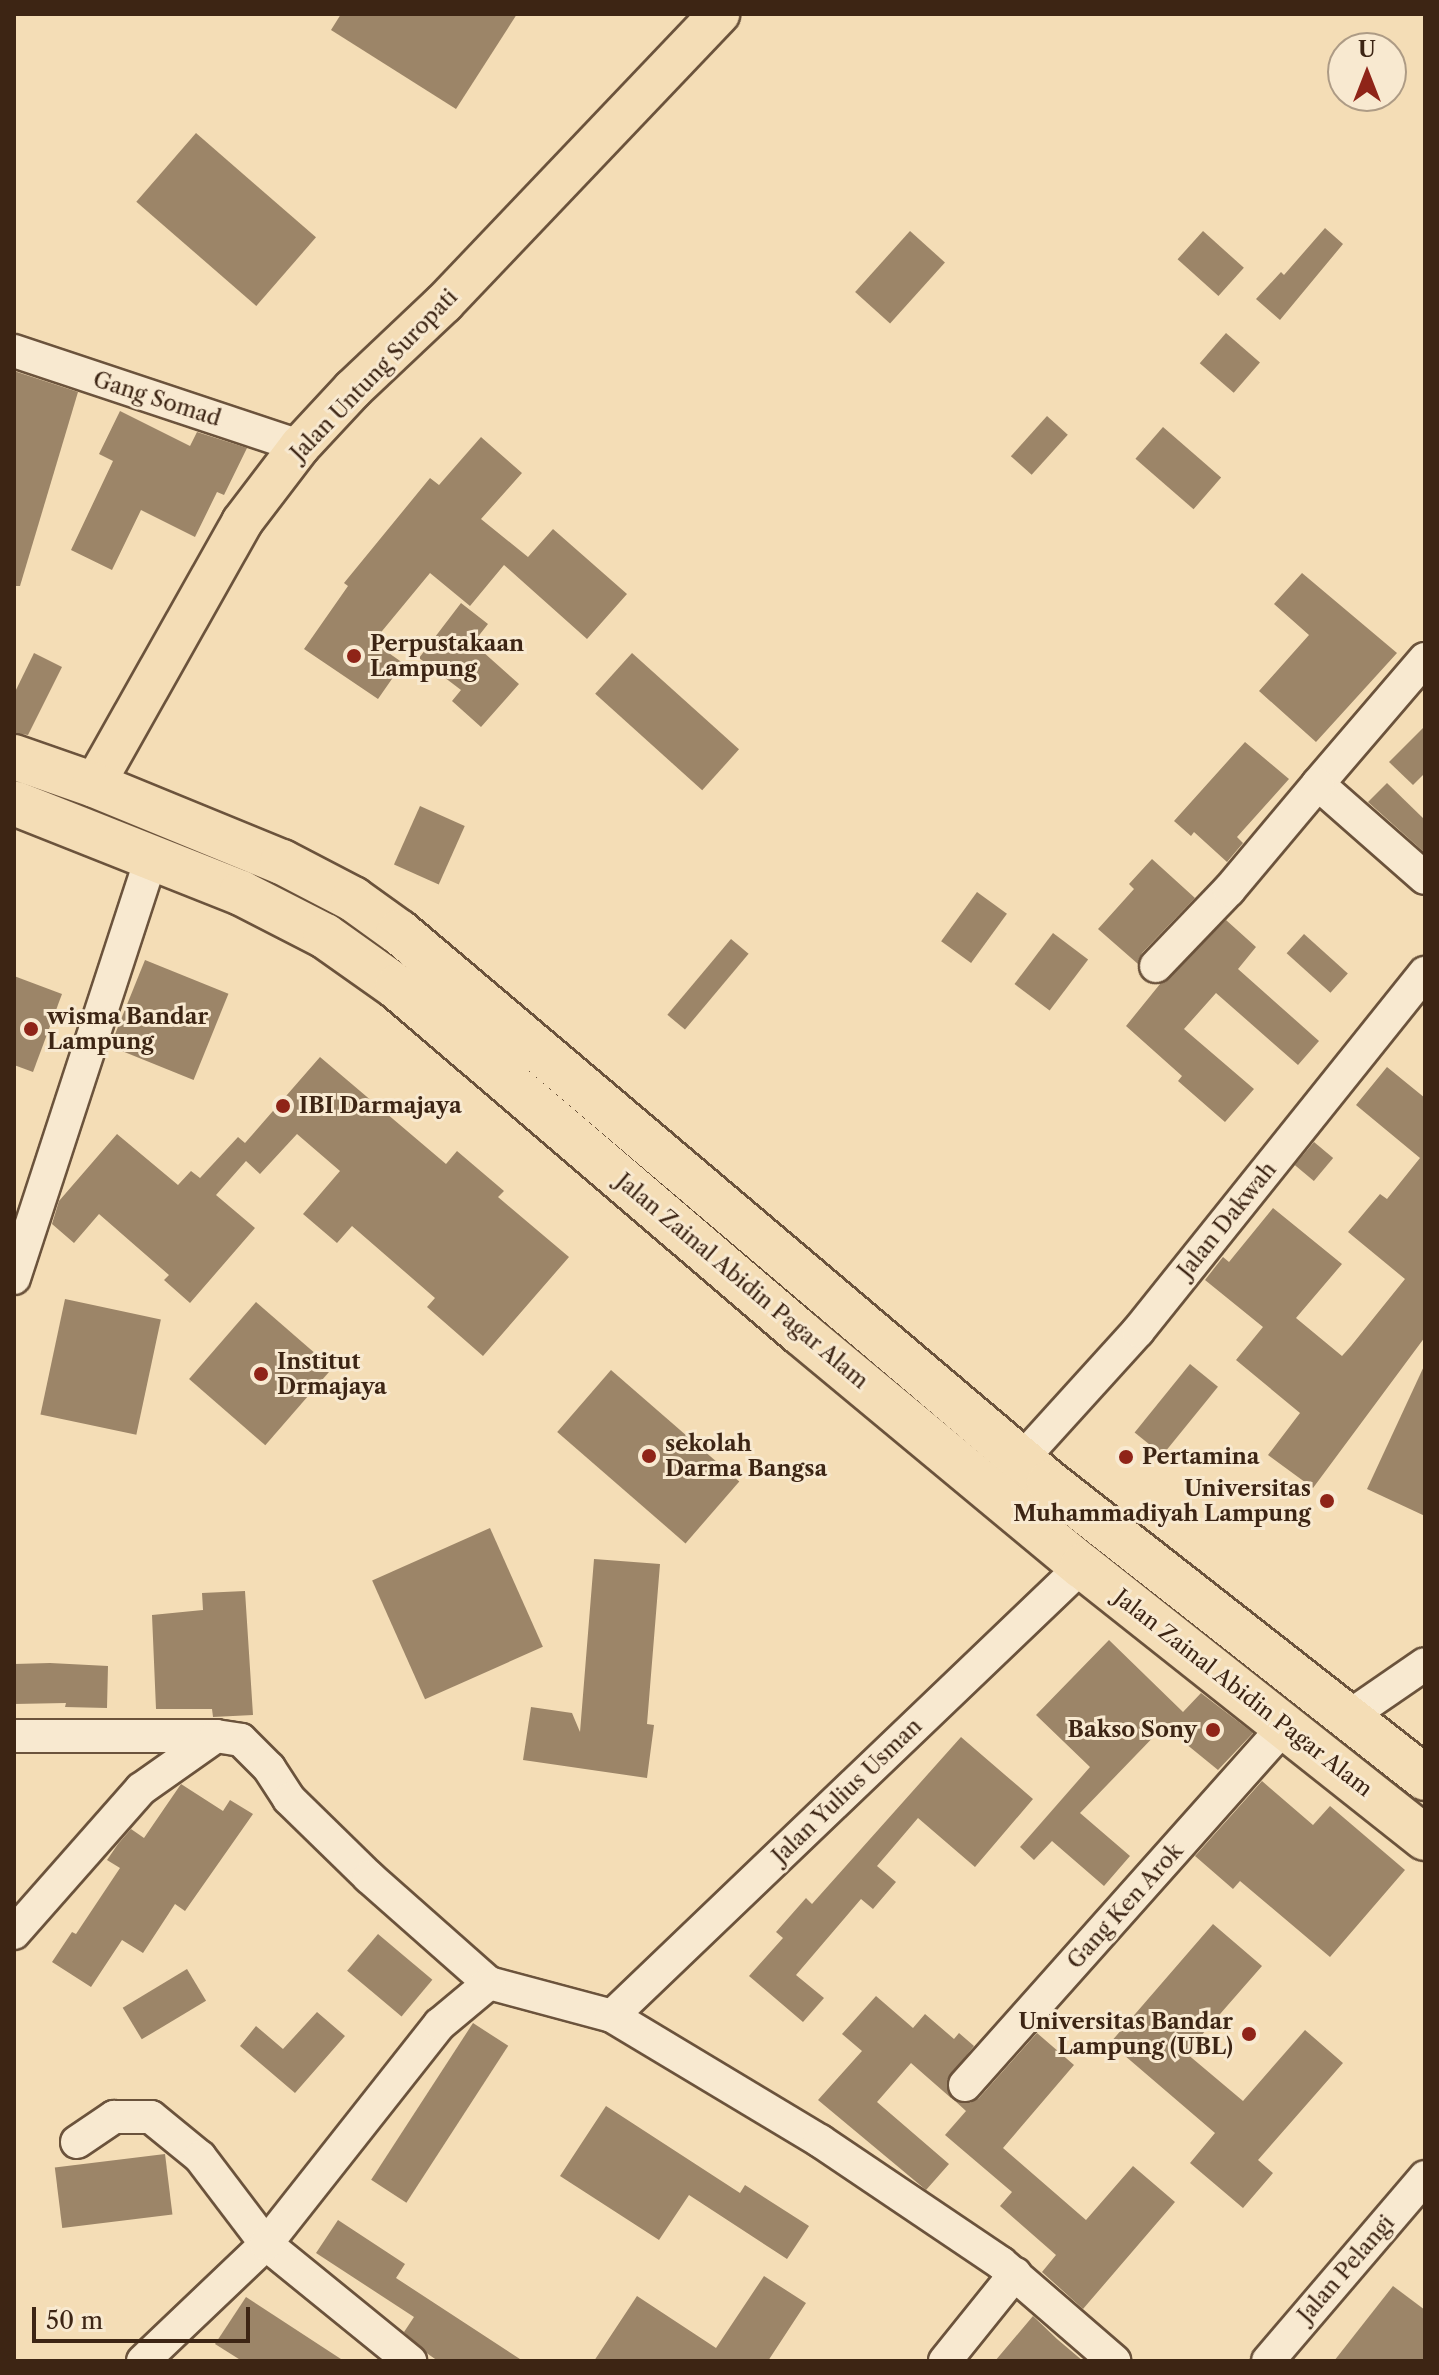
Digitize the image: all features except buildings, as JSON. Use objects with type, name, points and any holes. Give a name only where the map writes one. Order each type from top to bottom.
[{"type":"highway","name":"Jalan Zainal Abidin Pagar Alam","points":[[14,757],[94,785],[282,862],[353,899],[416,946],[1021,1460],[1425,1778]]},
{"type":"highway","name":"Jalan Zainal Abidin Pagar Alam","points":[[14,803],[241,893],[325,936],[372,969],[1082,1566],[1425,1838]]},
{"type":"highway","points":[[685,1233],[715,1200]]},
{"type":"main road","name":"Jalan Untung Suropati","points":[[94,785],[242,522],[300,446],[353,389],[444,303],[719,14]]},
{"type":"street","name":"Gang Somad","points":[[14,351],[300,446]]},
{"type":"street","points":[[1156,966],[1229,890],[1425,659]]},
{"type":"street","points":[[1318,784],[1425,878]]},
{"type":"street","points":[[14,1278],[152,856]]},
{"type":"street","name":"Jalan Dakwah","points":[[1021,1460],[1138,1331],[1425,973]]},
{"type":"street","name":"Jalan Yulius Usman","points":[[612,2016],[1082,1566]]},
{"type":"street","points":[[1348,1717],[1425,1664]]},
{"type":"street","name":"Gang Ken Arok","points":[[965,2085],[1285,1726]]},
{"type":"street","points":[[14,1736],[216,1736],[241,1740],[251,1748],[289,1799],[369,1877],[489,1983],[612,2016],[820,2141],[1015,2274],[1114,2361]]},
{"type":"street","points":[[14,1933],[141,1789],[216,1736]]},
{"type":"street","points":[[143,2361],[266,2244],[440,2024],[489,1983]]},
{"type":"street","points":[[77,2142],[114,2117],[151,2117],[200,2157],[266,2244],[410,2361]]},
{"type":"street","name":"Jalan Pelangi","points":[[1268,2361],[1425,2177]]},
{"type":"street","points":[[945,2361],[1015,2274]]},
{"type":"place","name":"Perpustakaan Lampung","points":[[354,656]]},
{"type":"place","name":"wisma Bandar Lampung","points":[[31,1029]]},
{"type":"place","name":"IBI Darmajaya","points":[[283,1106]]},
{"type":"place","name":"Institut Drmajaya","points":[[261,1374]]},
{"type":"place","name":"sekolah Darma Bangsa","points":[[649,1456]]},
{"type":"place","name":"Pertamina","points":[[1126,1457]]},
{"type":"place","name":"Universitas Muhammadiyah Lampung","points":[[1327,1501]]},
{"type":"place","name":"Bakso Sony","points":[[1213,1730]]},
{"type":"place","name":"Universitas Bandar Lampung (UBL)","points":[[1249,2034]]}]
